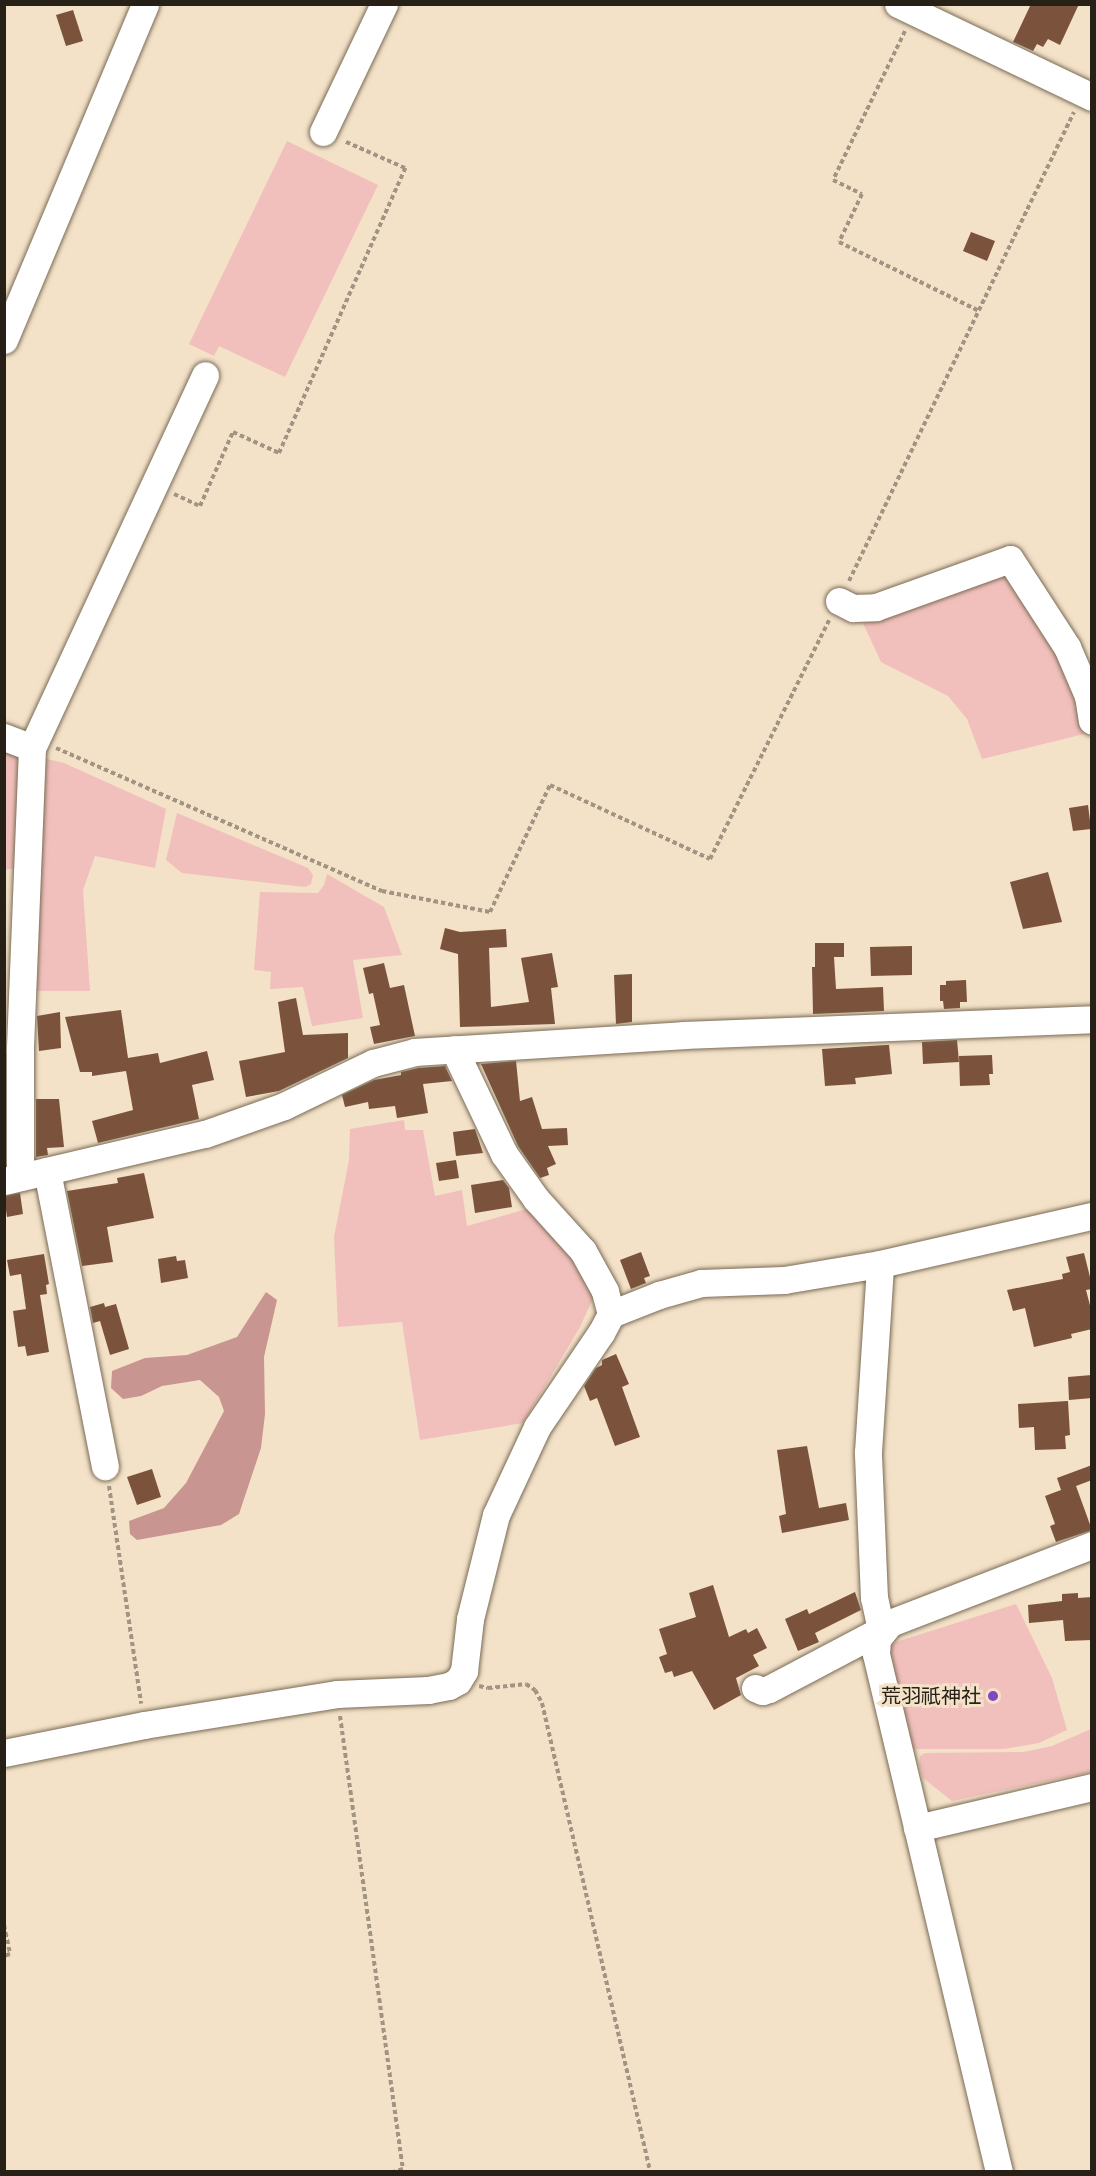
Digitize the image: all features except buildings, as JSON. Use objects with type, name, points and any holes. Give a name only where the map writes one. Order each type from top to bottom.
[{"type":"street","points":[[4,340],[145,4]]},
{"type":"street","points":[[323,132],[384,4]]},
{"type":"street","points":[[906,8],[1088,95]]},
{"type":"street","points":[[205,375],[32,748],[20,1052],[12,1179],[205,1134],[284,1106],[373,1063],[415,1052],[684,1035],[1092,1019]]},
{"type":"street","points":[[839,601],[853,608],[876,607],[1011,559],[1067,647],[1090,705]]},
{"type":"street","points":[[4,737],[32,748]]},
{"type":"street","points":[[454,1049],[504,1154],[536,1199],[583,1251],[605,1291],[611,1314]]},
{"type":"street","points":[[47,1171],[105,1466]]},
{"type":"street","points":[[4,1753],[144,1725],[337,1694],[428,1690],[449,1686],[458,1681],[464,1671],[470,1619],[496,1515],[537,1427],[601,1333],[611,1314],[659,1295],[701,1283],[784,1280],[880,1264],[1092,1216]]},
{"type":"street","points":[[880,1264],[868,1452],[874,1599],[881,1630],[877,1639],[876,1654],[999,2172]]},
{"type":"street","points":[[755,1688],[762,1691],[769,1689],[881,1630],[890,1623],[1092,1545]]},
{"type":"street","points":[[917,1828],[1092,1787]]},
{"type":"path","points":[[906,8],[833,180],[861,194],[838,242],[979,311]]},
{"type":"path","points":[[32,748],[57,748],[382,891],[490,912],[550,785],[710,859],[839,601],[979,311],[1088,95]]},
{"type":"path","points":[[154,485],[200,506],[233,432],[279,453],[405,168],[323,132]]},
{"type":"path","points":[[105,1466],[144,1725]]},
{"type":"path","points":[[458,1681],[488,1688],[526,1684],[535,1690],[542,1703],[650,2172]]},
{"type":"path","points":[[337,1694],[403,2169],[393,2172]]},
{"type":"path","points":[[4,1925],[10,1954],[4,1956]]},
{"type":"shaded area","points":[[287,141],[378,185],[285,377],[219,346],[214,356],[189,344]]},
{"type":"shaded area","points":[[1014,574],[1071,673],[1084,734],[982,759],[967,719],[948,696],[881,662],[861,619]]},
{"type":"shaded area","points":[[4,746],[21,752],[20,867],[5,870]]},
{"type":"shaded area","points":[[43,758],[64,763],[166,809],[155,868],[95,856],[83,890],[90,991],[31,991]]},
{"type":"shaded area","points":[[177,813],[308,868],[313,875],[311,884],[305,887],[182,873],[166,860]]},
{"type":"shaded area","points":[[327,874],[384,907],[402,955],[353,960],[363,1018],[312,1026],[303,987],[270,989],[271,972],[254,970],[260,892],[318,893],[324,885]]},
{"type":"shaded area","points":[[404,1120],[405,1130],[423,1130],[435,1196],[462,1190],[467,1226],[530,1208],[575,1250],[595,1294],[580,1327],[523,1423],[420,1440],[402,1322],[338,1327],[334,1237],[349,1160],[350,1129]]},
{"type":"shaded area","points":[[266,1292],[277,1300],[264,1357],[265,1414],[261,1448],[239,1514],[221,1525],[137,1540],[130,1534],[129,1521],[164,1508],[186,1483],[224,1411],[219,1397],[200,1380],[162,1386],[141,1396],[123,1399],[111,1388],[112,1371],[145,1358],[187,1355],[237,1337]]},
{"type":"shaded area","points":[[1016,1604],[1052,1678],[1067,1730],[1039,1743],[1004,1749],[911,1749],[888,1650],[896,1642]]},
{"type":"shaded area","points":[[1091,1729],[1091,1772],[952,1801],[923,1778],[919,1764],[920,1756],[925,1753],[1024,1752],[1052,1746]]},
{"type":"place","name":"荒羽祇神社","points":[[993,1696]]}]
